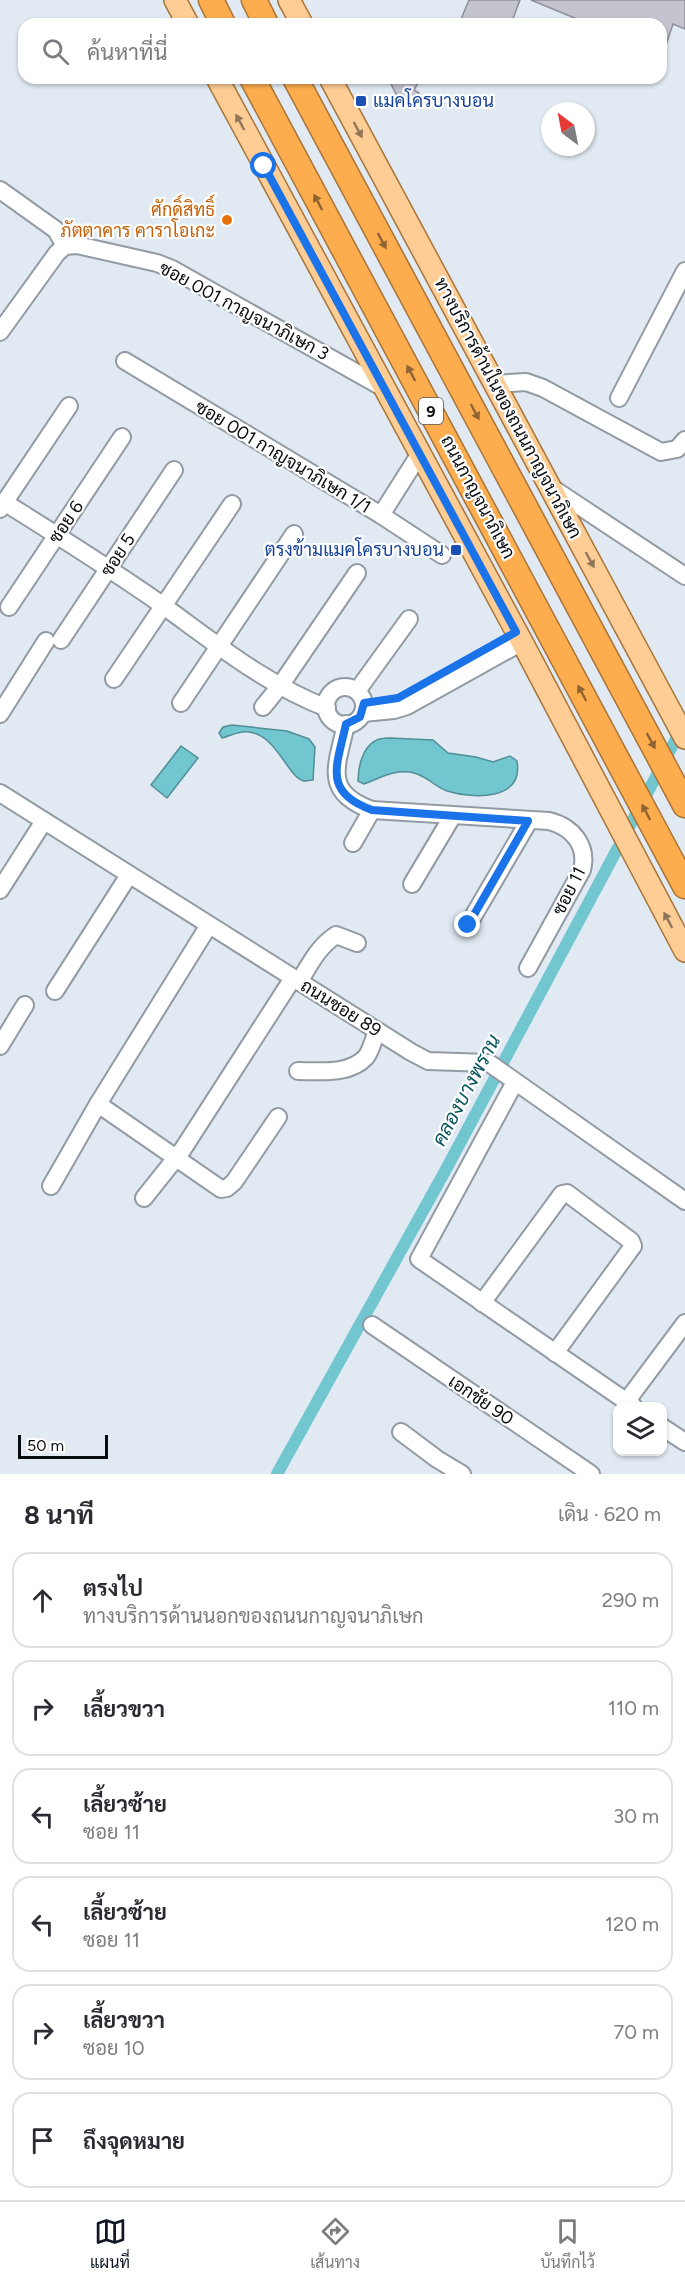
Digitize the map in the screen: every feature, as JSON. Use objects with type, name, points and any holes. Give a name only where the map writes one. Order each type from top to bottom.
[{"type":"highway","points":[[211,0],[220,18]]},
{"type":"highway","points":[[254,0],[263,18]]},
{"type":"highway","name":"ถนนกาญจนาภิเษก","points":[[255,84],[685,886]]},
{"type":"highway","name":"ถนนกาญจนาภิเษก","points":[[298,84],[685,805]]},
{"type":"main road","points":[[289,0],[299,18]]},
{"type":"main road","points":[[220,84],[519,637],[685,951]]},
{"type":"main road","name":"ทางบริการด้านในของถนนกาญจนาภิเษก","points":[[333,84],[685,738]]},
{"type":"street","points":[[0,190],[56,231],[65,246],[57,253],[0,332]]},
{"type":"street","name":"ซอย 001 กาญจนาภิเษก 3","points":[[65,246],[86,247],[157,263],[172,269],[382,387]]},
{"type":"street","points":[[619,398],[685,271]]},
{"type":"street","name":"ซอย 001 กาญจนาภิเษก 1/1","points":[[124,361],[381,515],[419,455]]},
{"type":"street","points":[[494,384],[526,382],[543,388],[661,452],[682,448]]},
{"type":"street","points":[[69,406],[2,506],[56,535],[109,569],[164,606],[219,648],[280,686],[327,708]]},
{"type":"street","name":"ซอย 6","points":[[9,606],[122,437]]},
{"type":"street","name":"ซอย 5","points":[[0,714],[53,640],[109,569],[174,470]]},
{"type":"street","points":[[552,488],[685,576]]},
{"type":"street","points":[[114,680],[232,504]]},
{"type":"street","points":[[381,515],[442,555]]},
{"type":"street","points":[[182,703],[294,534]]},
{"type":"street","points":[[263,707],[280,686],[357,573]]},
{"type":"street","points":[[409,619],[361,702],[356,721],[346,724],[335,722],[327,708],[330,696],[339,688],[352,688],[361,702],[394,710],[407,706],[519,637]]},
{"type":"street","name":"ซอย 11","points":[[346,724],[336,771],[337,784],[344,795],[355,804],[372,810],[452,817],[549,821],[560,824],[573,834],[582,847],[585,857],[582,870],[528,968]]},
{"type":"street","name":"ถนนซอย 89","points":[[0,793],[428,1061],[489,1063],[685,1201]]},
{"type":"street","points":[[353,843],[372,810]]},
{"type":"street","points":[[412,884],[452,817]]},
{"type":"street","points":[[0,890],[44,821]]},
{"type":"street","points":[[468,925],[528,821]]},
{"type":"street","points":[[55,991],[129,875]]},
{"type":"street","points":[[51,1186],[98,1104],[209,925]]},
{"type":"street","points":[[144,1198],[175,1159],[296,980],[327,941],[336,935],[357,943]]},
{"type":"street","points":[[0,1046],[25,1005]]},
{"type":"street","points":[[298,1071],[337,1071],[349,1067],[366,1057],[377,1031]]},
{"type":"street","points":[[514,1081],[419,1256],[420,1262],[627,1402]]},
{"type":"street","points":[[98,1104],[221,1189],[227,1188],[234,1182],[278,1117]]},
{"type":"street","points":[[482,1304],[562,1194],[567,1193],[631,1241],[633,1246],[555,1353]]},
{"type":"street","points":[[631,1402],[685,1323]]},
{"type":"street","name":"เอกชัย 90","points":[[372,1325],[591,1474]]},
{"type":"street","points":[[667,1430],[685,1442]]},
{"type":"street","points":[[401,1432],[437,1459],[462,1474]]},
{"type":"water","points":[[232,725],[287,731],[309,739],[315,747],[313,780],[304,781],[298,778],[267,740],[259,735],[242,732],[222,738],[219,733],[223,727]]},
{"type":"water","points":[[390,738],[433,740],[448,753],[493,762],[510,756],[517,761],[517,774],[513,784],[505,790],[482,796],[447,791],[423,777],[408,772],[389,774],[364,784],[358,781],[360,764],[367,748],[377,740]]},
{"type":"water","points":[[181,746],[198,758],[167,798],[151,785]]},
{"type":"building","points":[[469,0],[520,0],[513,18],[461,18]]},
{"type":"building","points":[[531,0],[685,0],[685,29],[673,24],[667,42],[667,18],[574,18]]},
{"type":"building","points":[[391,84],[418,84],[414,90],[419,93],[412,105],[399,100]]},
{"type":"waterway","name":"คลองบางพราน","points":[[277,1474],[444,1173],[682,728]]},
{"type":"place","name":"แมคโครบางบอน","points":[[361,101]]},
{"type":"place","name":"ศักดิ์สิทธิ์ ภัตตาคาร คาราโอเกะ","points":[[227,220]]},
{"type":"place","name":"ตรงข้ามแมคโครบางบอน","points":[[456,550]]},
{"type":"route","points":[[264,166],[516,632],[398,698],[364,703],[360,717],[346,724],[336,771],[337,784],[344,795],[355,804],[372,810],[528,821],[468,925]]}]
